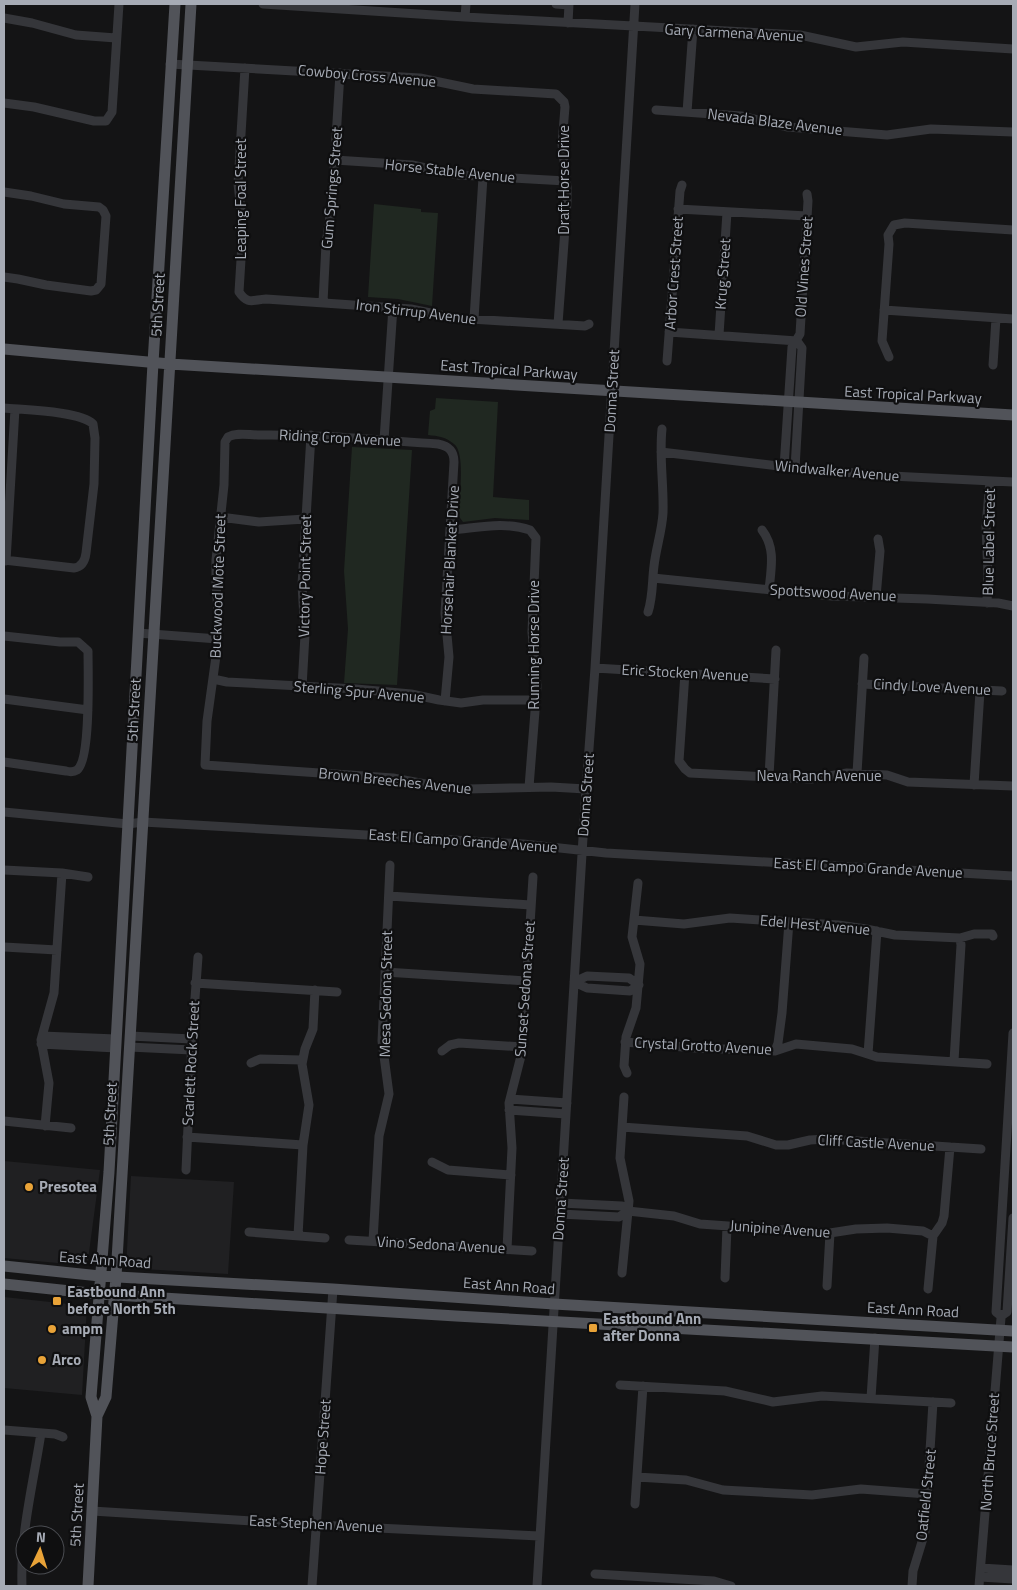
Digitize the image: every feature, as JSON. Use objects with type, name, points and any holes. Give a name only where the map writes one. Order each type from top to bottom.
[{"type":"main road","name":"5th Street","points":[[98,1416],[91,1397],[108,1185],[174,4]]},
{"type":"main road","name":"5th Street","points":[[88,1586],[98,1416],[106,1396],[116,1277],[191,4]]},
{"type":"main road","name":"East Tropical Parkway","points":[[4,349],[153,363],[1013,415]]},
{"type":"main road","points":[[118,998],[124,1037],[129,1041]]},
{"type":"main road","points":[[116,1044],[121,1053],[126,1092]]},
{"type":"main road","name":"East Ann Road","points":[[4,1266],[100,1276],[1013,1331]]},
{"type":"main road","name":"East Ann Road","points":[[4,1284],[114,1295],[553,1322],[1013,1347]]},
{"type":"street","points":[[4,103],[34,107],[62,115],[101,122],[106,121],[112,112],[118,4]]},
{"type":"street","name":"Gary Carmena Avenue","points":[[265,4],[366,7],[465,18],[800,35],[856,47],[903,42],[1013,49]]},
{"type":"street","points":[[465,18],[466,4]]},
{"type":"street","points":[[556,4],[569,4],[568,23]]},
{"type":"street","name":"Donna Street","points":[[537,1586],[635,4]]},
{"type":"street","points":[[4,18],[32,23],[76,35],[116,38]]},
{"type":"street","points":[[687,112],[693,30]]},
{"type":"street","name":"Cowboy Cross Avenue","points":[[170,64],[420,78],[473,90],[551,93],[561,98]]},
{"type":"street","name":"Leaping Foal Street","points":[[243,298],[239,292],[243,227],[238,184],[245,68]]},
{"type":"street","name":"Gum Springs Street","points":[[323,302],[326,244],[332,203],[340,73]]},
{"type":"street","name":"Draft Horse Drive","points":[[558,324],[567,202],[562,144],[565,106],[561,98]]},
{"type":"street","name":"Nevada Blaze Avenue","points":[[656,110],[750,117],[788,127],[887,135],[931,129],[1013,132]]},
{"type":"street","name":"Horse Stable Avenue","points":[[335,160],[412,165],[459,175],[566,181]]},
{"type":"street","points":[[474,319],[483,177]]},
{"type":"street","name":"Arbor Crest Street","points":[[667,361],[678,209],[682,185]]},
{"type":"street","points":[[4,192],[64,204],[95,206],[103,210],[106,216],[100,284],[96,290],[46,285],[18,278],[4,277]]},
{"type":"street","name":"Old Vines Street","points":[[784,467],[802,348],[797,341],[800,334],[807,194]]},
{"type":"street","points":[[678,209],[807,216]]},
{"type":"street","name":"Krug Street","points":[[719,336],[727,212]]},
{"type":"street","points":[[889,357],[882,341],[889,244],[888,235],[894,225],[905,223],[1013,230]]},
{"type":"street","name":"Iron Stirrup Avenue","points":[[243,298],[248,301],[266,299],[393,307],[474,319],[585,326],[589,324]]},
{"type":"street","points":[[384,440],[393,307]]},
{"type":"street","points":[[884,310],[1013,319]]},
{"type":"street","points":[[993,365],[996,318]]},
{"type":"street","points":[[669,332],[797,341]]},
{"type":"street","name":"Old Vines Street","points":[[793,403],[795,468]]},
{"type":"street","points":[[4,408],[60,413],[90,421],[95,428],[94,484],[86,553],[79,567],[5,560],[15,409]]},
{"type":"street","points":[[648,612],[651,604],[663,513],[662,429]]},
{"type":"street","name":"Riding Crop Avenue","points":[[228,437],[238,434],[384,440],[438,444],[446,446],[451,450]]},
{"type":"street","name":"Victory Point Street","points":[[302,687],[305,635],[302,585],[311,436]]},
{"type":"street","name":"Buckwood Mote Street","points":[[205,765],[207,721],[219,628],[216,583],[220,517],[226,464],[225,442],[228,437]]},
{"type":"street","name":"Horsehair Blanket Drive","points":[[445,701],[449,657],[445,613],[454,462],[451,450]]},
{"type":"street","name":"Windwalker Avenue","points":[[661,452],[795,468],[891,476],[1013,482]]},
{"type":"street","name":"Blue Label Street","points":[[988,602],[986,526],[990,481]]},
{"type":"street","points":[[220,517],[259,522],[305,519]]},
{"type":"street","name":"Running Horse Drive","points":[[450,530],[499,525],[530,530],[536,538],[532,618],[536,700],[529,787]]},
{"type":"street","points":[[762,530],[772,552],[769,590]]},
{"type":"street","points":[[876,597],[880,551],[878,540]]},
{"type":"street","name":"Spottswood Avenue","points":[[653,578],[832,596],[988,602],[1013,606]]},
{"type":"street","points":[[138,632],[218,639]]},
{"type":"street","points":[[4,636],[78,642],[88,651],[88,710],[82,763],[77,770],[73,772],[4,762]]},
{"type":"street","points":[[769,776],[776,650]]},
{"type":"street","points":[[856,773],[864,658]]},
{"type":"street","name":"Eric Stocken Avenue","points":[[595,668],[775,679]]},
{"type":"street","name":"Neva Ranch Avenue","points":[[685,673],[679,761],[684,769],[690,773],[811,779],[841,773],[856,773],[887,776],[908,782],[1013,786]]},
{"type":"street","name":"Sterling Spur Avenue","points":[[213,679],[227,682],[411,694],[460,703],[483,700],[536,700]]},
{"type":"street","name":"Cindy Love Avenue","points":[[862,684],[1002,691]]},
{"type":"street","points":[[974,785],[980,690]]},
{"type":"street","points":[[4,699],[88,710]]},
{"type":"street","name":"Brown Breeches Avenue","points":[[205,765],[392,778],[442,787],[468,789],[529,787],[586,789]]},
{"type":"street","name":"East El Campo Grande Avenue","points":[[4,812],[128,824],[143,822],[523,844],[626,854],[1013,876]]},
{"type":"street","name":"Mesa Sedona Street","points":[[373,1242],[379,1136],[389,1094],[389,1084],[382,1050],[390,865]]},
{"type":"street","points":[[4,870],[62,873],[88,877]]},
{"type":"street","points":[[45,1126],[49,1083],[41,1040],[54,993],[62,873]]},
{"type":"street","name":"Sunset Sedona Street","points":[[507,1250],[512,1148],[509,1110],[510,1099],[521,1060],[533,876]]},
{"type":"street","points":[[627,1073],[624,1066],[625,1042],[636,1008],[639,985],[640,964],[632,937],[638,883]]},
{"type":"street","points":[[389,896],[531,905]]},
{"type":"street","name":"Edel Hest Avenue","points":[[634,920],[684,924],[730,918],[838,925],[895,935],[960,938],[974,934],[992,934],[993,936]]},
{"type":"street","points":[[775,1051],[778,1043],[782,1013],[789,922]]},
{"type":"street","points":[[868,1054],[877,931]]},
{"type":"street","points":[[954,1062],[960,938]]},
{"type":"street","points":[[4,947],[57,950]]},
{"type":"street","name":"Scarlett Rock Street","points":[[186,1170],[186,1137],[198,957]]},
{"type":"street","points":[[385,972],[526,981]]},
{"type":"street","points":[[574,982],[587,988],[630,991],[639,985]]},
{"type":"street","points":[[196,983],[337,992]]},
{"type":"street","points":[[298,1236],[303,1145],[309,1105],[302,1071],[302,1060],[312,1029],[315,990]]},
{"type":"street","points":[[1013,1034],[996,1312],[1001,1316],[1007,1312],[1013,1218]]},
{"type":"street","points":[[129,1041],[192,1039]]},
{"type":"street","points":[[41,1040],[116,1044]]},
{"type":"street","points":[[129,1041],[192,1050]]},
{"type":"street","name":"Crystal Grotto Avenue","points":[[625,1042],[695,1048],[775,1051],[796,1044],[852,1049],[877,1057],[987,1064]]},
{"type":"street","points":[[442,1051],[450,1045],[459,1043],[522,1047]]},
{"type":"street","points":[[251,1063],[260,1059],[302,1060]]},
{"type":"street","points":[[622,1273],[629,1201],[620,1158],[624,1097]]},
{"type":"street","points":[[510,1099],[567,1103]]},
{"type":"street","points":[[509,1110],[566,1114]]},
{"type":"street","points":[[4,1122],[71,1128]]},
{"type":"street","name":"Cliff Castle Avenue","points":[[622,1127],[747,1136],[776,1145],[826,1139],[981,1149]]},
{"type":"street","points":[[186,1137],[303,1145]]},
{"type":"street","points":[[928,1289],[933,1236],[942,1223],[944,1216],[950,1147]]},
{"type":"street","points":[[432,1162],[448,1170],[511,1175]]},
{"type":"street","name":"Junipine Avenue","points":[[560,1203],[622,1206],[628,1211],[674,1216],[700,1224],[830,1234],[856,1229],[887,1228],[923,1231],[933,1236]]},
{"type":"street","name":"Junipine Avenue","points":[[560,1214],[619,1217],[628,1211]]},
{"type":"street","points":[[725,1278],[727,1226]]},
{"type":"street","points":[[248,1232],[325,1238]]},
{"type":"street","points":[[827,1286],[830,1234]]},
{"type":"street","name":"Vino Sedona Avenue","points":[[349,1240],[532,1251]]},
{"type":"street","name":"Hope Street","points":[[312,1586],[333,1289]]},
{"type":"street","name":"North Bruce Street","points":[[980,1577],[1001,1318]]},
{"type":"street","points":[[871,1398],[875,1338]]},
{"type":"street","points":[[620,1385],[725,1390],[773,1402],[822,1396],[951,1403]]},
{"type":"street","points":[[635,1504],[643,1386]]},
{"type":"street","name":"Oatfield Street","points":[[912,1586],[913,1571],[925,1532],[933,1402]]},
{"type":"street","points":[[4,1430],[55,1434],[62,1437]]},
{"type":"street","points":[[22,1586],[21,1566],[24,1531],[41,1433]]},
{"type":"street","points":[[637,1476],[686,1480],[723,1490],[812,1495],[861,1489],[928,1494]]},
{"type":"street","name":"East Stephen Avenue","points":[[92,1511],[540,1536]]},
{"type":"street","points":[[980,1577],[1013,1570]]},
{"type":"street","points":[[595,1574],[714,1581],[731,1586]]},
{"type":"street","points":[[634,1586],[635,1576]]},
{"type":"street","points":[[980,1577],[1013,1579]]},
{"type":"shaded area","points":[[374,204],[421,209],[421,212],[438,213],[432,306],[398,299],[368,297]]},
{"type":"shaded area","points":[[436,398],[498,402],[493,497],[529,500],[529,520],[495,518],[463,522],[458,515],[461,466],[458,449],[448,440],[439,436],[428,435],[430,411],[435,409]]},
{"type":"shaded area","points":[[352,447],[412,450],[397,685],[344,683],[348,629],[344,571]]},
{"type":"shaded area","points":[[4,1161],[100,1170],[88,1260],[79,1265],[4,1258]]},
{"type":"shaded area","points":[[131,1176],[234,1182],[228,1274],[126,1268]]},
{"type":"shaded area","points":[[4,1297],[87,1306],[82,1395],[4,1388]]},
{"type":"place","name":"Presotea","points":[[29,1187]]},
{"type":"place","name":"Eastbound Ann before North 5th","points":[[57,1301]]},
{"type":"place","name":"Eastbound Ann after Donna","points":[[593,1328]]},
{"type":"place","name":"ampm","points":[[52,1329]]},
{"type":"place","name":"Arco","points":[[42,1360]]}]
